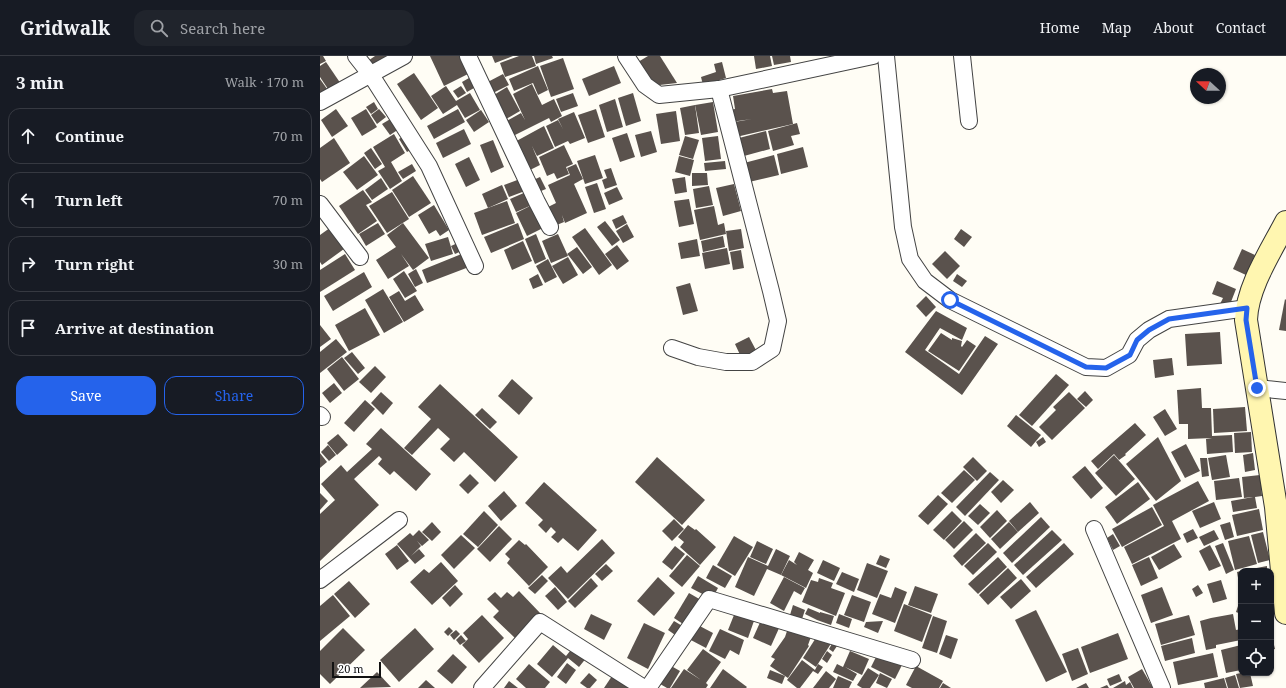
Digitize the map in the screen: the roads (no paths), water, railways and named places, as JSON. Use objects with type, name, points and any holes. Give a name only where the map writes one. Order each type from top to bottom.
[{"type":"street","points":[[356,56],[371,75],[429,166],[475,266]]},
{"type":"street","points":[[320,102],[404,56]]},
{"type":"street","points":[[468,56],[550,227]]},
{"type":"street","points":[[626,56],[645,85],[659,95],[719,88],[873,56]]},
{"type":"street","points":[[886,56],[903,227],[910,259],[925,281],[950,300],[1086,367],[1106,368],[1130,355],[1137,340],[1149,330],[1169,319],[1247,308]]},
{"type":"street","points":[[962,56],[969,121]]},
{"type":"street","points":[[672,348],[698,357],[726,362],[752,362],[772,349],[778,320],[719,88]]},
{"type":"street","points":[[320,204],[360,257]]},
{"type":"street","points":[[1283,235],[1260,273],[1247,308],[1246,320],[1257,388],[1281,505],[1286,613]]},
{"type":"street","points":[[1257,388],[1286,391]]},
{"type":"street","points":[[320,580],[399,520]]},
{"type":"street","points":[[1094,529],[1162,688]]},
{"type":"street","points":[[648,688],[709,599],[912,660]]},
{"type":"street","points":[[482,688],[540,622],[644,688]]}]
